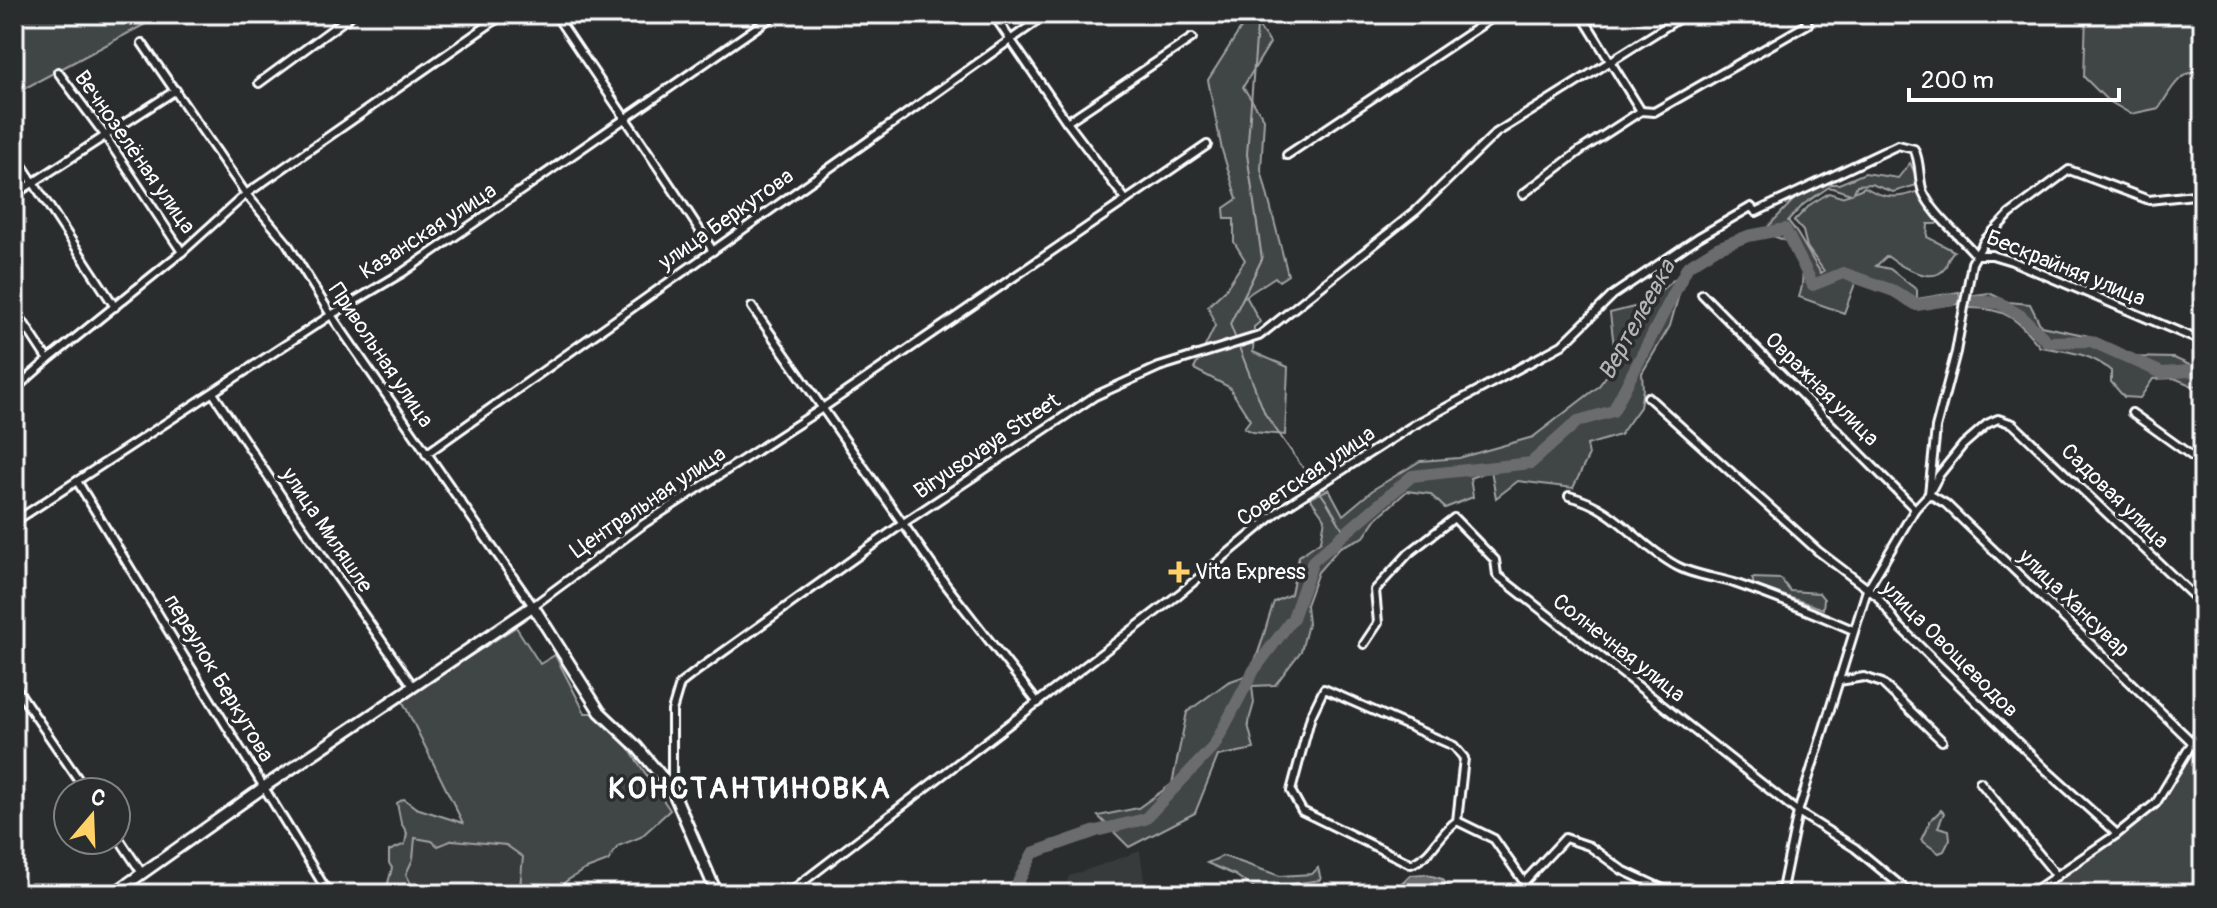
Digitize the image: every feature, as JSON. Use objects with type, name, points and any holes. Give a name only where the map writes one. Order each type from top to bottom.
[{"type":"street","points":[[259,83],[353,14]]},
{"type":"street","points":[[14,390],[182,252],[246,194],[504,14]]},
{"type":"street","points":[[555,14],[668,179],[713,251]]},
{"type":"street","name":"Казанская улица","points":[[14,522],[331,315],[402,273],[776,14]]},
{"type":"street","points":[[993,14],[1067,122],[1126,200]]},
{"type":"street","name":"улица Беркутова","points":[[426,454],[1047,14]]},
{"type":"street","points":[[1287,155],[1498,14]]},
{"type":"street","points":[[1581,14],[1641,111]]},
{"type":"street","name":"Biryusovaya Street","points":[[672,789],[672,711],[680,684],[905,522],[1095,396],[1159,367],[1259,336],[1416,211],[1496,133],[1686,14]]},
{"type":"street","points":[[1523,194],[1581,150],[1641,111],[1654,112],[1808,24],[1803,14]]},
{"type":"street","points":[[1067,122],[1192,38]]},
{"type":"street","name":"Привольная улица","points":[[142,43],[246,194],[287,243],[331,315],[533,606],[600,712],[637,747],[672,789],[717,894]]},
{"type":"street","name":"Вечнозелёная улица","points":[[58,72],[104,134],[182,252]]},
{"type":"street","points":[[14,195],[176,90]]},
{"type":"street","name":"Центральная улица","points":[[113,894],[264,787],[533,606],[645,523],[824,407],[1207,145]]},
{"type":"street","name":"Бескрайняя улица","points":[[1751,207],[1756,212],[1898,145],[1914,149],[1922,190],[1976,255],[1992,255],[2012,261],[2203,342]]},
{"type":"street","points":[[14,153],[115,307]]},
{"type":"street","points":[[1762,894],[1781,892],[1798,812],[1867,590],[1915,509],[1929,494],[1936,428],[1956,352],[1968,276],[1985,240],[2010,214],[2069,170],[2149,200],[2203,194]]},
{"type":"street","name":"Советская улица","points":[[787,894],[1176,597],[1280,510],[1412,426],[1562,345],[1613,295],[1699,237],[1751,207]]},
{"type":"street","name":"Овражная улица","points":[[1702,294],[1915,509]]},
{"type":"street","points":[[752,307],[905,522],[946,585],[1038,703]]},
{"type":"street","points":[[14,308],[48,360]]},
{"type":"street","name":"улица Миляшле","points":[[213,393],[413,686]]},
{"type":"street","name":"улица Овощеводов","points":[[1648,397],[1818,551],[1877,596],[1899,626],[2045,769],[2117,834]]},
{"type":"street","points":[[2132,413],[2203,464]]},
{"type":"street","name":"Садовая улица","points":[[1929,494],[1939,475],[1963,445],[1987,424],[1998,419],[2013,424],[2203,605]]},
{"type":"street","name":"переулок Беркутова","points":[[77,481],[329,894]]},
{"type":"street","name":"улица Хансувар","points":[[1929,494],[1946,504],[2192,742]]},
{"type":"street","points":[[1569,496],[1591,501],[1609,512],[1677,566],[1792,603],[1853,630]]},
{"type":"street","name":"Солнечная улица","points":[[1364,644],[1378,623],[1375,590],[1409,553],[1454,518],[1495,560],[1497,575],[1798,812],[1855,848],[1911,894]]},
{"type":"street","points":[[1839,681],[1864,677],[1882,683],[1942,741]]},
{"type":"street","points":[[14,685],[76,776]]},
{"type":"street","points":[[1324,689],[1454,746],[1464,758],[1465,769],[1457,821],[1444,830],[1429,856],[1411,864],[1302,811],[1291,791],[1311,716],[1324,689]]},
{"type":"street","points":[[2030,894],[2156,803],[2203,725]]},
{"type":"street","points":[[1980,782],[2057,876]]},
{"type":"street","points":[[1457,821],[1494,839],[1524,882],[1527,894]]},
{"type":"street","points":[[1524,882],[1565,838],[1589,846],[1622,870],[1674,894]]},
{"type":"street","points":[[131,856],[142,873]]},
{"type":"shaded area","points":[[14,14],[164,14],[14,94]]},
{"type":"shaded area","points":[[1250,14],[1270,43],[1243,87],[1264,119],[1261,170],[1288,275],[1279,281],[1275,277],[1246,296],[1260,322],[1254,327],[1253,352],[1288,367],[1285,435],[1253,432],[1244,428],[1250,420],[1229,387],[1194,369],[1215,326],[1208,306],[1225,290],[1245,260],[1234,242],[1234,219],[1225,219],[1224,208],[1237,199],[1222,150],[1208,80]]},
{"type":"shaded area","points":[[2086,14],[2203,14],[2203,72],[2182,77],[2159,108],[2131,114],[2107,100],[2084,77]]},
{"type":"shaded area","points":[[1910,163],[1920,184],[1893,192],[1871,184],[1857,185],[1854,192],[1865,187],[1885,196],[1919,191],[1928,209],[1941,219],[1936,224],[1928,224],[1927,237],[1954,251],[1945,268],[1933,275],[1916,272],[1887,256],[1876,266],[1890,269],[1917,290],[1917,299],[1959,292],[1958,304],[1915,308],[1882,287],[1856,281],[1844,313],[1799,297],[1802,275],[1797,253],[1788,242],[1763,232],[1800,193],[1823,184],[1839,184],[1865,173],[1898,178]],"holes":[[[1829,187],[1851,194],[1841,197],[1829,193],[1811,204],[1794,221],[1803,231],[1807,247],[1824,271],[1821,273],[1788,221],[1804,204]]]},
{"type":"shaded area","points":[[1677,277],[1681,287],[1670,326],[1642,373],[1640,407],[1620,435],[1587,445],[1589,455],[1573,488],[1518,481],[1496,498],[1491,470],[1470,478],[1473,497],[1445,508],[1430,494],[1407,491],[1377,518],[1364,537],[1340,547],[1318,572],[1306,605],[1308,624],[1301,651],[1275,685],[1252,686],[1254,703],[1248,724],[1254,749],[1218,756],[1195,813],[1129,847],[1098,816],[1138,808],[1172,784],[1187,712],[1228,682],[1248,675],[1260,649],[1274,602],[1291,594],[1299,556],[1321,541],[1325,519],[1310,498],[1329,489],[1343,515],[1374,489],[1420,461],[1459,458],[1533,437],[1598,387],[1616,363],[1610,313],[1642,305]]},
{"type":"shaded area","points":[[1989,293],[2008,302],[2030,304],[2041,326],[2089,336],[2127,357],[2174,358],[2203,371],[2203,385],[2193,386],[2174,378],[2153,379],[2140,398],[2124,397],[2111,382],[2111,371],[2095,360],[2040,347],[2010,317],[1992,310],[1967,308],[1967,296]]},
{"type":"shaded area","points":[[1752,578],[1781,579],[1790,591],[1819,593],[1824,599],[1823,609],[1754,585]]},
{"type":"shaded area","points":[[516,627],[540,664],[555,655],[585,713],[594,713],[627,746],[670,810],[641,837],[618,846],[608,861],[584,870],[565,882],[560,894],[534,894],[520,887],[523,857],[506,845],[453,840],[438,846],[432,841],[415,838],[413,859],[406,874],[411,884],[405,894],[392,894],[387,887],[392,868],[389,851],[405,844],[407,833],[401,823],[397,803],[404,799],[416,808],[463,823],[402,700]]},
{"type":"shaded area","points":[[2203,735],[2203,894],[2032,894],[2158,808]]},
{"type":"shaded area","points":[[1941,810],[1944,813],[1938,827],[1949,830],[1950,839],[1944,851],[1939,853],[1921,840],[1930,821]]},
{"type":"shaded area","points":[[406,827],[538,841],[535,894],[399,894]]},
{"type":"shaded area","points":[[1140,851],[1146,894],[1062,894],[1069,876]]},
{"type":"shaded area","points":[[1223,856],[1280,876],[1312,874],[1318,868],[1321,880],[1255,889],[1235,875],[1207,863]]},
{"type":"shaded area","points":[[1425,874],[1442,879],[1456,894],[1390,894],[1410,875]]},
{"type":"waterway","points":[[1258,14],[1247,154],[1262,259],[1230,324],[1265,414],[1345,533]]},
{"type":"waterway","name":"Вертелеевка","points":[[1012,894],[1033,853],[1096,831],[1145,819],[1214,746],[1254,670],[1293,618],[1313,561],[1412,476],[1531,463],[1578,421],[1613,411],[1688,266],[1717,248],[1748,236],[1785,229],[1813,285],[1843,273],[1894,291],[1917,305],[1953,299]]},
{"type":"waterway","name":"Вертелеевка","points":[[1972,301],[1999,303],[2021,316],[2048,342],[2091,341],[2162,373],[2203,370]]},
{"type":"place","name":"Vita Express","points":[[1179,572]]},
{"type":"district","name":"КОНСТАНТИНОВКА","points":[[750,788]]}]
